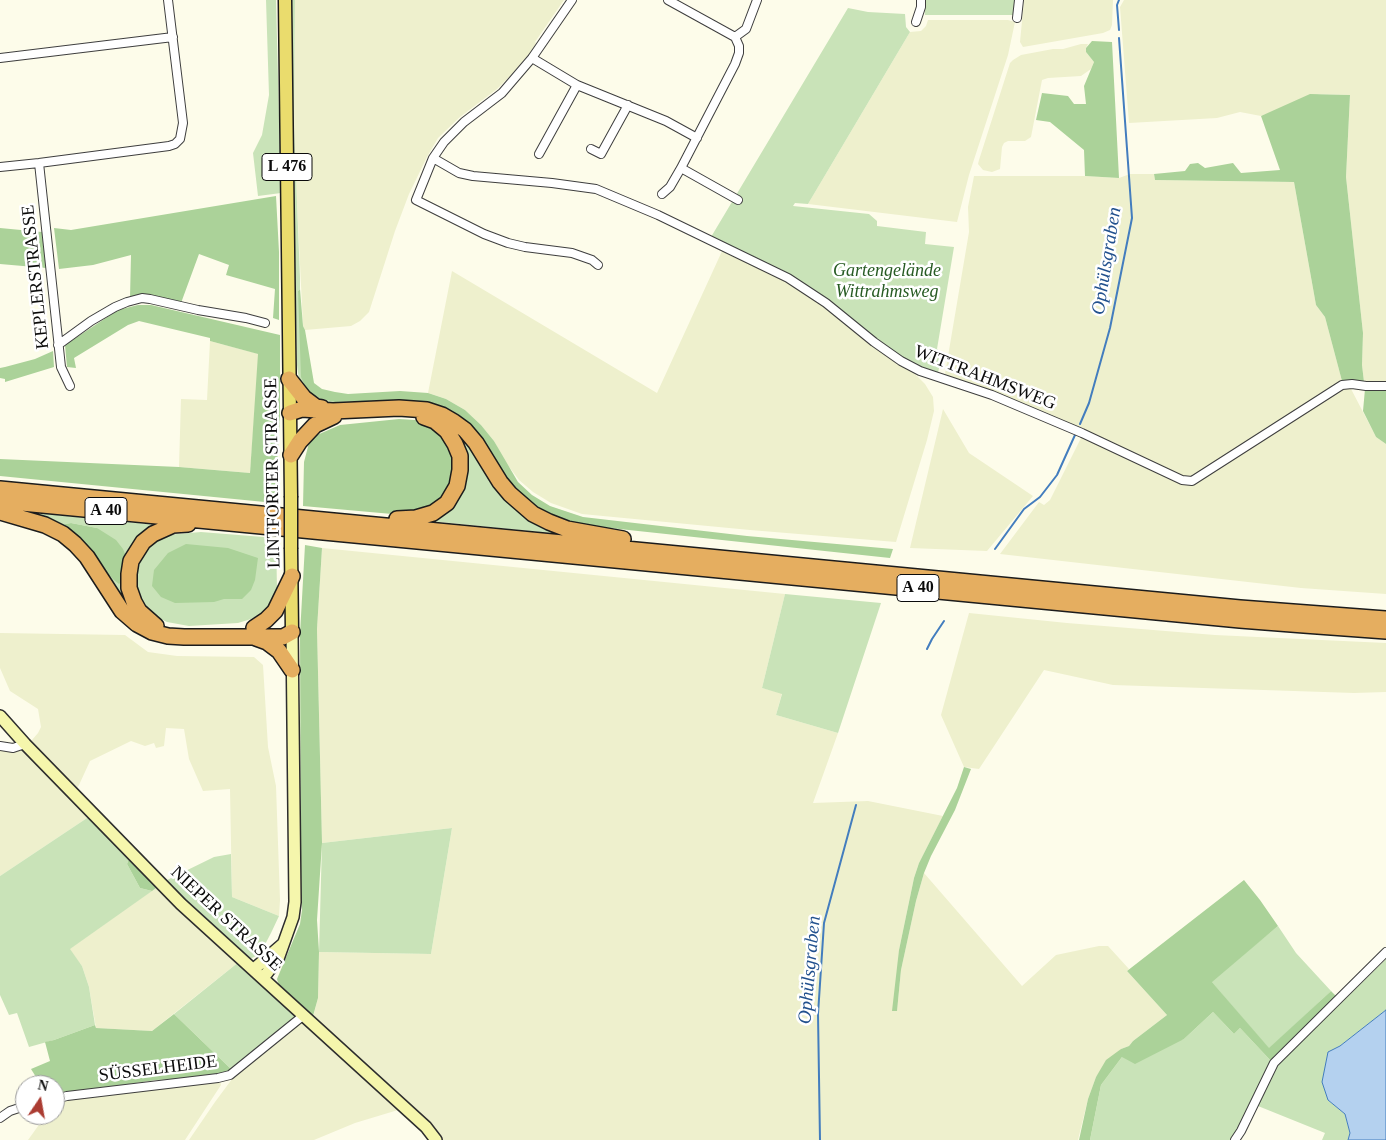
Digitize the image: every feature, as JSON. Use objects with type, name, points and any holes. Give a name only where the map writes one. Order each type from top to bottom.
[{"type":"highway","points":[[289,379],[304,398],[316,407],[334,413],[399,408],[427,410],[442,415],[454,422],[470,436],[510,494],[522,506],[548,522],[567,529],[606,536],[734,554],[755,562]]},
{"type":"highway","points":[[290,413],[302,409],[334,413],[399,412],[417,414],[435,421],[447,431],[460,456],[457,486],[447,503],[433,513],[416,518],[351,517],[321,520]]},
{"type":"highway","points":[[291,455],[315,425],[334,413]]},
{"type":"highway","name":"A 40","points":[[0,489],[1230,607],[1386,619]]},
{"type":"highway","name":"A 40","points":[[0,501],[1249,620],[1386,630]]},
{"type":"highway","points":[[0,512],[44,525],[63,534],[88,558],[122,611],[137,624],[152,632],[184,638],[254,632],[282,627],[292,632]]},
{"type":"highway","points":[[212,521],[173,525],[153,534],[143,542],[131,561],[129,574],[129,588],[138,611],[157,627],[184,634],[254,632],[279,651],[292,670]]},
{"type":"highway","points":[[254,632],[275,611],[292,576]]},
{"type":"main road","name":"LINTFORTER STRASSE","points":[[263,978],[278,959],[293,917],[295,902],[285,0]]},
{"type":"main road","name":"NIEPER STRASSE","points":[[0,716],[181,904],[426,1127],[436,1140]]},
{"type":"main road","name":"LINTFORTER STRASSE","points":[[254,969],[283,944]]},
{"type":"street","points":[[0,167],[169,146],[180,139],[182,123],[168,0]]},
{"type":"street","points":[[572,0],[532,58],[502,93],[464,122],[444,142],[433,158],[416,200],[484,234],[508,243],[572,253],[592,260],[598,265]]},
{"type":"street","points":[[662,194],[670,187],[681,168],[739,53],[739,46],[735,37],[668,0]]},
{"type":"street","points":[[735,37],[746,29],[757,0]]},
{"type":"street","points":[[916,22],[921,7],[921,0]]},
{"type":"street","points":[[1017,18],[1019,0]]},
{"type":"street","points":[[0,58],[173,37]]},
{"type":"street","points":[[532,58],[577,85],[666,121],[697,138]]},
{"type":"street","points":[[539,154],[577,85]]},
{"type":"street","points":[[591,150],[601,154],[628,106]]},
{"type":"street","name":"WITTRAHMSWEG","points":[[433,158],[459,173],[473,176],[596,190],[658,215],[770,269],[808,290],[874,342],[901,361],[920,371],[992,395],[1082,433],[1182,480],[1192,481],[1342,385],[1386,386]]},
{"type":"street","name":"KEPLERSTRASSE","points":[[39,163],[60,367],[70,386]]},
{"type":"street","points":[[681,168],[738,200]]},
{"type":"street","points":[[58,345],[115,307],[142,298],[265,323]]},
{"type":"street","points":[[0,746],[13,748],[25,744]]},
{"type":"street","points":[[1235,1140],[1274,1063],[1386,952]]},
{"type":"street","name":"SÜSSELHEIDE","points":[[65,1096],[230,1075],[304,1016]]},
{"type":"street","points":[[0,1118],[15,1109]]},
{"type":"green space","points":[[266,0],[276,0],[281,193],[258,196],[253,153],[262,135],[269,95]]},
{"type":"green space","points":[[292,0],[295,0],[294,126],[300,278],[300,289],[298,291],[311,393],[321,399],[335,402],[400,400],[425,402],[444,407],[461,417],[475,431],[462,421],[323,402],[311,396],[299,380],[297,365],[292,126]]},
{"type":"green space","points":[[295,0],[564,0],[535,42],[530,53],[510,76],[497,89],[460,117],[438,138],[409,194],[369,312],[360,321],[351,326],[305,330],[303,326],[294,126]]},
{"type":"green space","points":[[924,0],[1016,0],[1015,15],[925,15]]},
{"type":"green space","points":[[1024,0],[1113,0],[1112,25],[1110,30],[1103,33],[1023,47],[1020,42]]},
{"type":"green space","points":[[1124,0],[1386,0],[1386,382],[1364,382],[1362,365],[1363,333],[1346,177],[1350,95],[1319,94],[1261,116],[1240,112],[1217,118],[1129,123],[1120,7]]},
{"type":"green space","name":"Gartengelände Wittrahmsweg","points":[[848,8],[868,12],[905,14],[906,27],[910,32],[808,204],[795,203],[793,206],[869,214],[877,221],[877,226],[926,232],[925,244],[954,247],[937,349],[942,353],[938,373],[908,362],[828,301],[711,237]]},
{"type":"green space","points":[[928,20],[1008,20],[1015,22],[1008,55],[969,175],[957,222],[808,204],[910,32],[921,31],[926,26]]},
{"type":"green space","points":[[1092,41],[1112,42],[1119,178],[1085,176],[1084,150],[1050,122],[1036,120],[1042,93],[1068,96],[1074,104],[1086,104],[1084,86],[1094,62],[1086,52],[1086,48]]},
{"type":"green space","points":[[1088,44],[1086,52],[1094,62],[1091,69],[1081,76],[1042,80],[1031,137],[1025,141],[1008,141],[1004,143],[1000,169],[992,172],[983,170],[978,164],[979,160],[1010,63],[1021,55],[1063,49]]},
{"type":"green space","points":[[1310,94],[1350,95],[1346,177],[1363,333],[1362,365],[1364,382],[1354,380],[1342,381],[1325,317],[1316,305],[1294,182],[1155,180],[1154,174],[1185,171],[1190,164],[1198,163],[1205,168],[1233,163],[1241,173],[1280,170],[1261,116]]},
{"type":"green space","points":[[1130,174],[1154,174],[1155,180],[1294,182],[1316,305],[1325,317],[1342,381],[1198,474],[1190,476],[1182,476],[1084,430],[945,374],[969,232],[968,207],[974,176],[1085,176],[1119,178]]},
{"type":"green space","points":[[276,196],[279,252],[279,320],[273,318],[275,289],[226,275],[229,265],[199,254],[181,303],[130,298],[131,255],[93,265],[59,269],[54,228],[71,230]]},
{"type":"green space","points":[[0,228],[42,232],[46,268],[0,264]]},
{"type":"green space","points":[[723,249],[807,292],[894,361],[914,373],[925,384],[933,397],[934,411],[927,440],[896,542],[582,514],[551,503],[533,492],[519,480],[504,460],[494,441],[481,425],[465,410],[446,399],[428,393],[452,271],[657,393]]},
{"type":"green space","points":[[300,289],[303,326],[314,383],[322,389],[348,394],[400,391],[428,393],[446,399],[465,410],[481,425],[494,441],[518,482],[532,495],[550,506],[583,517],[747,536],[893,549],[890,558],[582,525],[548,514],[528,502],[514,488],[475,431],[461,417],[444,407],[425,402],[400,400],[335,402],[321,399],[311,393],[301,377],[298,291]]},
{"type":"green space","points":[[138,305],[151,305],[280,335],[280,416],[275,503],[0,476],[0,459],[179,467],[250,473],[258,354],[210,341],[210,338],[139,321],[128,325],[74,358],[76,368],[67,367],[65,345],[118,310]]},
{"type":"green space","points":[[210,341],[259,354],[250,473],[179,467],[181,399],[207,400]]},
{"type":"green space","points":[[53,351],[54,367],[5,382],[5,379],[0,378],[0,368],[35,359]]},
{"type":"green space","points":[[1350,387],[1376,437],[1386,444],[1386,594],[1301,588],[1000,554],[1039,502],[1044,505],[1050,500],[1082,436],[1183,482],[1342,388]]},
{"type":"green space","points":[[1365,389],[1386,389],[1386,444],[1376,437],[1363,411]]},
{"type":"green space","points":[[943,409],[969,453],[1033,496],[987,551],[910,548]]},
{"type":"green space","points":[[399,419],[415,420],[431,426],[451,446],[456,470],[444,498],[431,508],[416,513],[392,514],[303,506],[304,462],[309,443],[317,435],[340,425]]},
{"type":"green space","points":[[453,423],[499,484],[569,535],[420,520]]},
{"type":"green space","points":[[26,512],[168,526],[132,553],[138,621],[97,567]],"holes":[[[71,523],[97,528],[108,574],[90,548],[66,529],[65,524]]]},
{"type":"green space","points":[[71,523],[97,528],[116,540],[126,556],[119,584],[108,574],[90,548],[66,529],[65,524]]},
{"type":"green space","points":[[201,532],[276,538],[277,589],[274,600],[266,611],[238,623],[189,626],[167,622],[152,615],[139,599],[136,580],[140,561],[151,544],[166,535]]},
{"type":"green space","points":[[186,544],[228,548],[258,558],[255,580],[251,590],[242,599],[224,599],[214,602],[175,603],[161,597],[152,586],[154,570],[168,553]]},
{"type":"green space","points":[[305,545],[322,548],[317,629],[322,843],[317,920],[319,952],[318,998],[313,1016],[279,986],[277,979],[300,924],[302,910],[300,634]]},
{"type":"green space","points":[[322,548],[785,594],[762,688],[782,693],[776,715],[838,733],[813,803],[868,801],[943,816],[919,863],[914,878],[899,950],[897,1011],[901,970],[924,873],[1022,986],[1056,955],[1099,946],[1108,946],[1129,969],[1127,971],[1167,1015],[1129,1046],[1121,1049],[1096,1077],[1088,1099],[1078,1140],[440,1140],[425,1119],[400,1102],[313,1017],[318,998],[319,952],[431,954],[452,828],[322,843],[317,629]]},
{"type":"green space","points":[[785,594],[881,603],[838,733],[776,715],[782,694],[762,688]]},
{"type":"green space","points":[[969,613],[1215,635],[1386,643],[1386,692],[1354,693],[1113,685],[1044,670],[979,769],[964,767],[941,715]]},
{"type":"green space","points":[[0,633],[125,635],[148,652],[177,656],[254,657],[263,665],[268,747],[276,786],[279,916],[232,897],[230,789],[203,791],[189,759],[184,729],[166,728],[164,746],[156,748],[154,743],[145,746],[131,741],[90,761],[71,797],[90,816],[0,876],[0,750],[21,750],[25,744],[32,740],[41,727],[38,709],[10,691],[0,668]]},
{"type":"green space","points":[[964,767],[971,769],[955,810],[924,873],[901,970],[897,1011],[892,1011],[899,950],[914,878],[919,863],[957,788]]},
{"type":"green space","points":[[90,816],[131,854],[127,864],[140,888],[152,891],[70,949],[82,966],[89,987],[95,1025],[29,1047],[17,1013],[9,1015],[0,995],[0,876]]},
{"type":"green space","points":[[452,828],[431,954],[319,952],[322,843]]},
{"type":"green space","points":[[131,854],[161,884],[152,891],[140,888],[127,864]]},
{"type":"green space","points":[[231,854],[232,897],[279,916],[260,954],[250,959],[165,881],[214,857]]},
{"type":"green space","points":[[1244,880],[1278,926],[1212,982],[1269,1048],[1331,991],[1336,996],[1271,1061],[1240,1028],[1234,1034],[1213,1012],[1184,1039],[1135,1064],[1122,1057],[1101,1085],[1090,1140],[1079,1140],[1088,1099],[1096,1077],[1106,1060],[1121,1049],[1129,1046],[1167,1015],[1127,971]]},
{"type":"green space","points":[[161,884],[240,961],[152,1031],[96,1028],[89,987],[82,966],[69,949]]},
{"type":"green space","points":[[1278,926],[1296,953],[1331,991],[1269,1049],[1211,981]]},
{"type":"green space","points":[[1386,959],[1386,1010],[1340,1046],[1328,1053],[1328,1100],[1345,1114],[1350,1133],[1348,1140],[1322,1140],[1325,1133],[1258,1106],[1237,1140],[1090,1140],[1101,1085],[1122,1057],[1184,1039],[1213,1012],[1234,1034],[1240,1028],[1271,1061],[1259,1102],[1278,1065]]},
{"type":"green space","points":[[240,961],[297,1015],[295,1019],[232,1070],[174,1014]]},
{"type":"green space","points":[[174,1014],[232,1070],[218,1075],[184,1080],[156,1080],[65,1094],[65,1075],[35,1075],[31,1069],[50,1061],[45,1042],[95,1025],[96,1028],[152,1031]]},
{"type":"green space","points":[[304,1021],[398,1110],[355,1123],[314,1140],[189,1140],[235,1075],[299,1023]]},
{"type":"green space","points":[[220,1080],[221,1085],[185,1140],[28,1140],[39,1125],[65,1125],[65,1101],[83,1097]]},
{"type":"water","points":[[1386,1010],[1386,1140],[1348,1140],[1350,1133],[1345,1114],[1328,1100],[1322,1082],[1328,1052],[1340,1046]]},
{"type":"waterway","name":"Ophülsgraben","points":[[1119,0],[1117,5],[1119,30]]},
{"type":"waterway","name":"Ophülsgraben","points":[[1080,424],[1089,403],[1110,328],[1132,218],[1119,38]]},
{"type":"waterway","name":"Ophülsgraben","points":[[995,549],[1024,509],[1040,497],[1057,475],[1075,435]]},
{"type":"waterway","name":"Ophülsgraben","points":[[927,649],[944,621]]},
{"type":"waterway","name":"Ophülsgraben","points":[[820,1140],[818,1014],[824,923],[856,805]]}]
